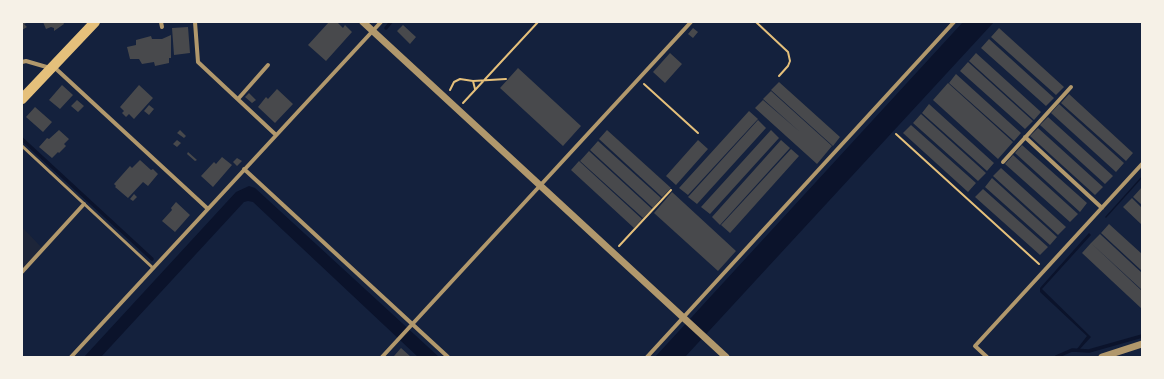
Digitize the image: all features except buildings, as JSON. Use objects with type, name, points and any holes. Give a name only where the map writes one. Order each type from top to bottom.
[{"type":"main road","points":[[22,99],[95,22]]},
{"type":"street","points":[[161,22],[162,27]]},
{"type":"street","points":[[195,22],[198,62],[276,135]]},
{"type":"street","points":[[363,22],[726,357]]},
{"type":"street","points":[[71,357],[381,22]]},
{"type":"street","points":[[382,357],[690,22]]},
{"type":"street","points":[[647,357],[685,319],[954,22]]},
{"type":"street","points":[[22,62],[26,61],[52,67],[208,209]]},
{"type":"street","points":[[238,99],[268,65]]},
{"type":"street","points":[[1003,162],[1071,87]]},
{"type":"street","points":[[1025,138],[1102,208]]},
{"type":"street","points":[[987,357],[975,346],[1142,164]]},
{"type":"street","points":[[244,170],[448,357]]},
{"type":"street","points":[[22,272],[84,204]]},
{"type":"street","points":[[1102,357],[1142,344]]},
{"type":"lane","points":[[22,146],[154,268]]},
{"type":"path","points":[[457,109],[538,22]]},
{"type":"path","points":[[756,22],[788,52],[790,61],[788,66],[778,76]]},
{"type":"path","points":[[449,101],[450,88],[454,82],[460,79],[473,81],[506,79]]},
{"type":"path","points":[[639,79],[698,133]]},
{"type":"path","points":[[473,81],[475,90]]},
{"type":"path","points":[[896,134],[1045,270]]},
{"type":"path","points":[[613,253],[671,190]]},
{"type":"shaded area","points":[[963,22],[994,22],[685,357],[655,357]]},
{"type":"shaded area","points":[[1142,176],[1142,178],[1106,218],[1105,217]]},
{"type":"shaded area","points":[[249,186],[255,188],[439,357],[418,357],[253,202],[248,201],[244,202],[101,357],[84,357],[236,192]]},
{"type":"shaded area","points":[[24,229],[42,248],[22,270],[22,230]]},
{"type":"shaded area","points":[[1089,233],[1091,235],[1042,289],[1091,337],[1079,350],[1077,349],[1087,336],[1040,292],[1040,288]]},
{"type":"waterway","points":[[386,28],[391,22]]},
{"type":"waterway","points":[[22,139],[152,259]]},
{"type":"waterway","points":[[1056,357],[1072,350],[1089,351],[1142,336]]}]
